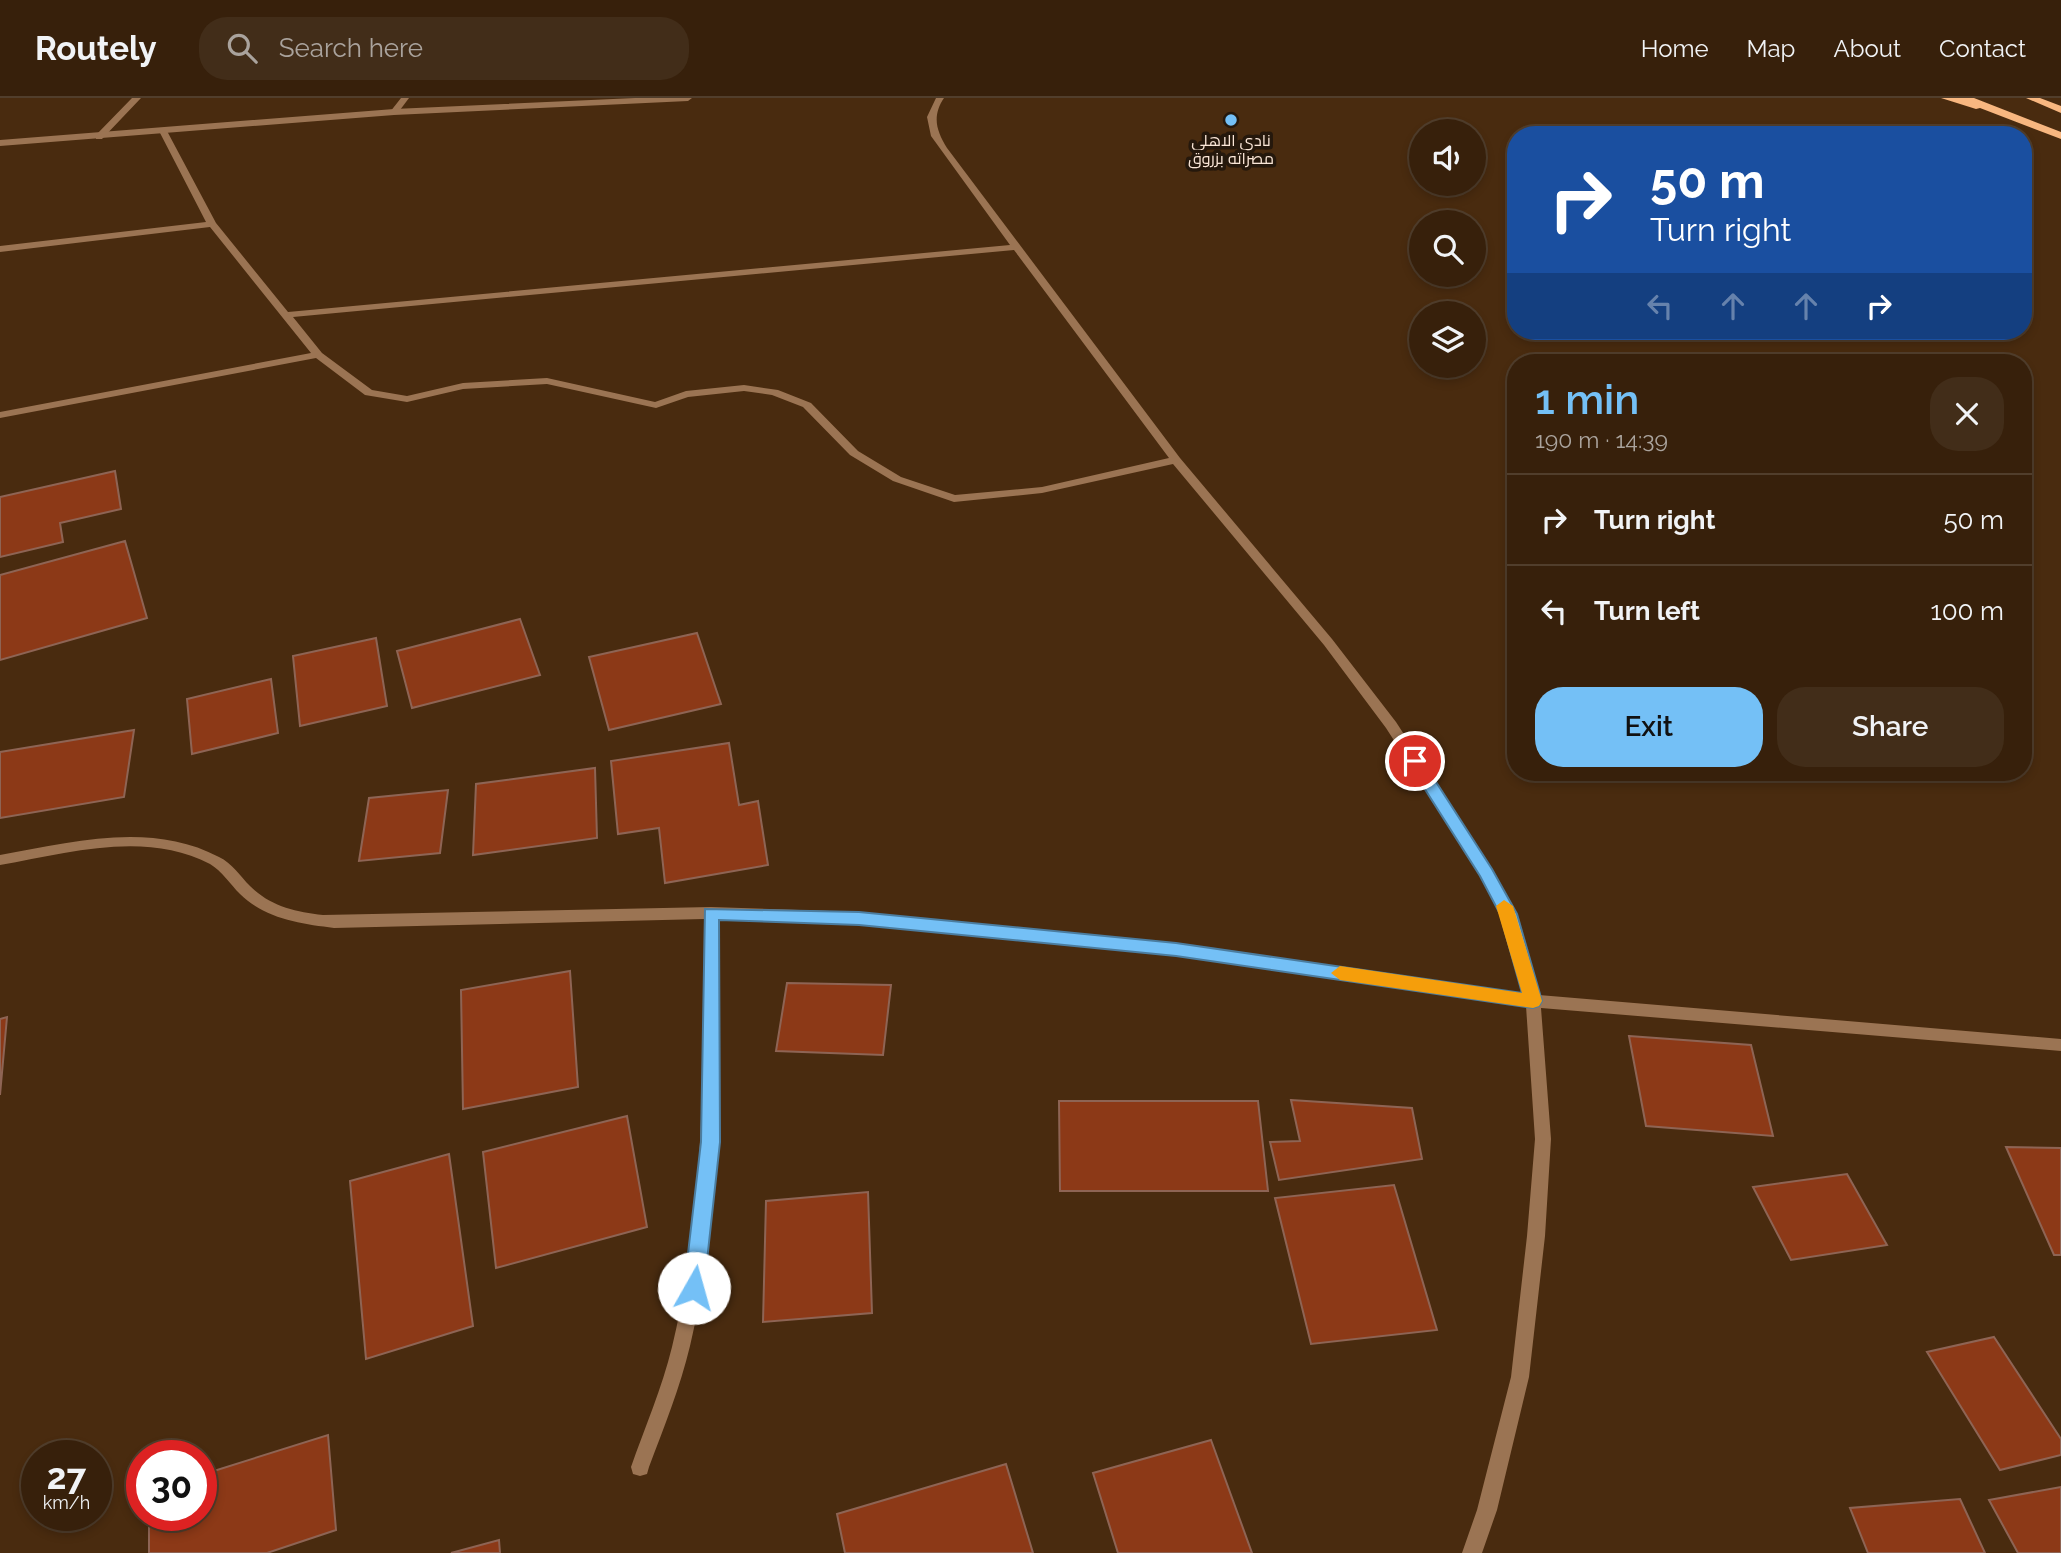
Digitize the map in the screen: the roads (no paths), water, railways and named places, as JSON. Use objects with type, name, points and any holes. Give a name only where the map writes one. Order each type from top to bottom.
[{"type":"main road","points":[[1946,98],[2007,114]]},
{"type":"main road","points":[[1965,98],[2061,136]]},
{"type":"main road","points":[[2031,98],[2061,110]]},
{"type":"street","points":[[99,137],[137,98]]},
{"type":"street","points":[[394,112],[405,98]]},
{"type":"street","points":[[0,143],[394,112],[688,98]]},
{"type":"street","points":[[940,98],[931,109],[930,128],[1177,460],[1328,642],[1391,725],[1486,873],[1508,914],[1533,1001],[1542,1139],[1536,1236],[1520,1377],[1487,1510],[1472,1553]]},
{"type":"street","points":[[163,131],[212,224],[317,355],[369,393],[407,399],[463,386],[547,381],[656,405],[686,394],[744,388],[774,392],[807,405],[854,453],[897,480],[954,499],[1042,491],[1177,460]]},
{"type":"street","points":[[0,249],[212,224]]},
{"type":"street","points":[[287,315],[1017,247]]},
{"type":"street","points":[[0,415],[317,355]]},
{"type":"street","points":[[0,860],[99,845],[138,842],[164,844],[217,861],[248,894],[268,908],[290,917],[334,922],[710,913],[859,918],[1176,949],[1533,1001],[2061,1045]]},
{"type":"street","points":[[640,1467],[681,1349],[694,1288],[710,1142],[710,913]]},
{"type":"place","name":"نادي الاهلي مصراته بزروق","points":[[1231,120]]}]
